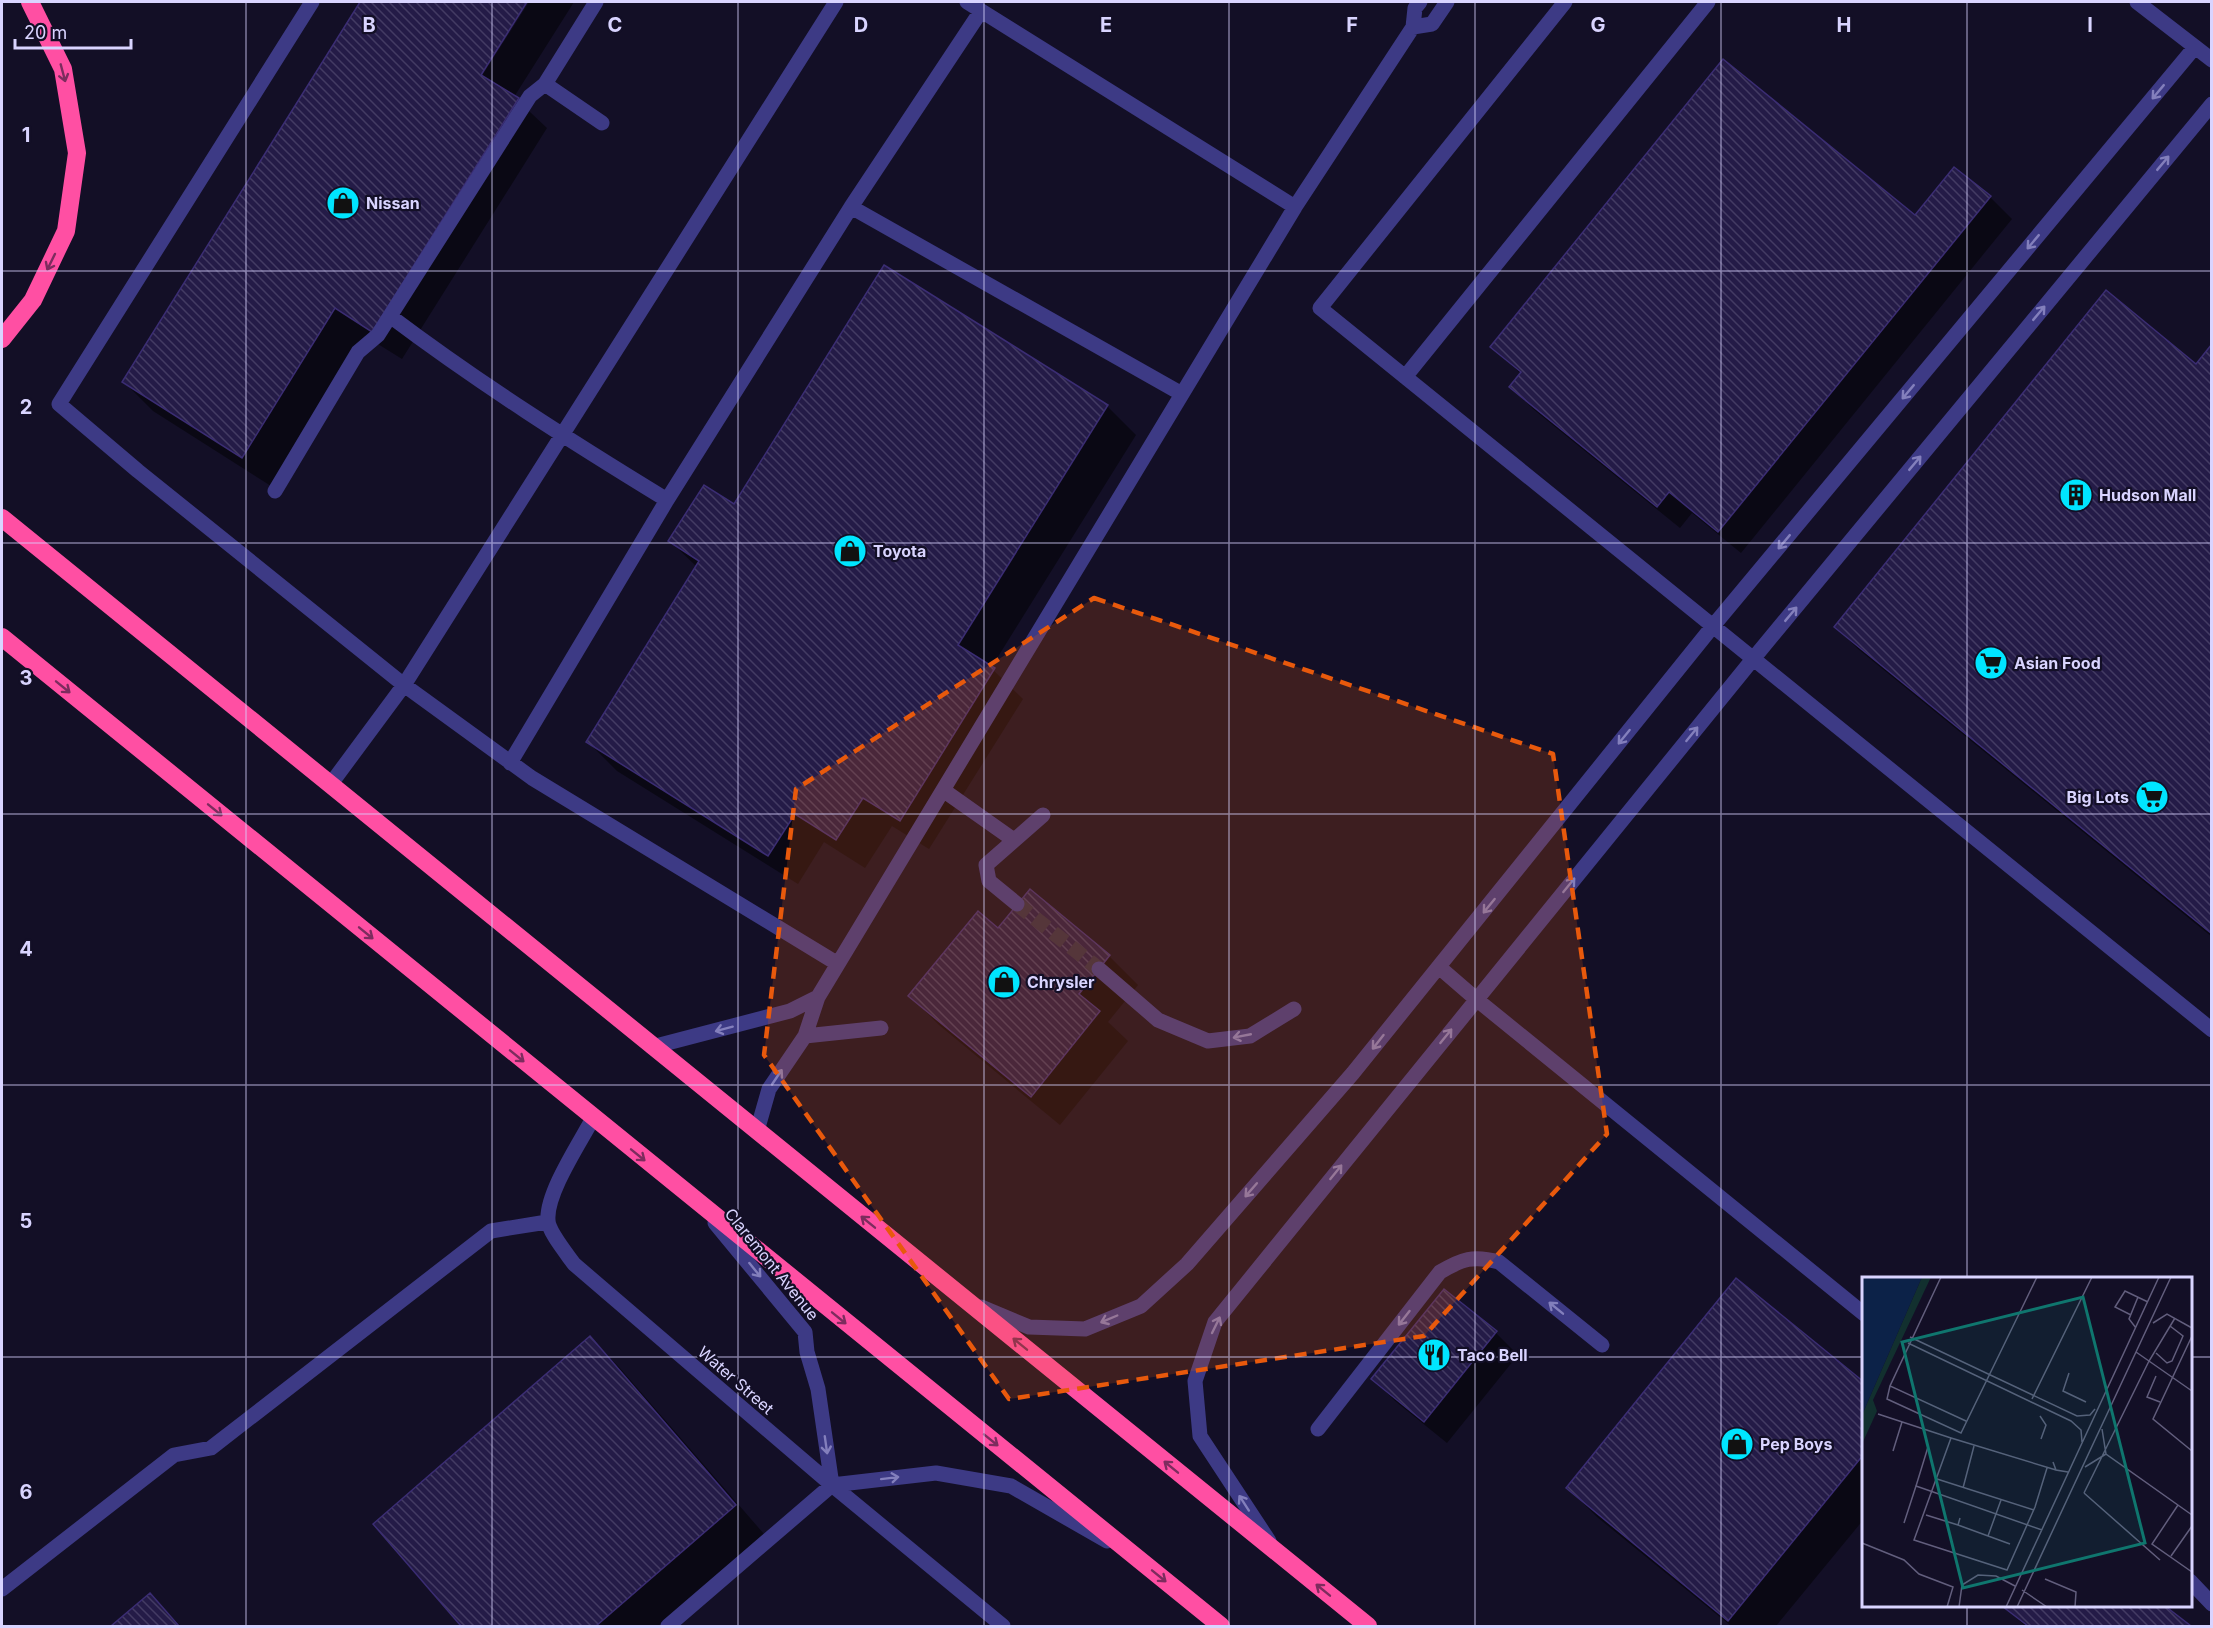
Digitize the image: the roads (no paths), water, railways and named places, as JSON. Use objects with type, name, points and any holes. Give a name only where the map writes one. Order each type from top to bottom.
[{"type":"highway","points":[[2,339],[33,300],[66,231],[77,153],[63,69],[30,2]]},
{"type":"highway","points":[[2,518],[1368,1626]]},
{"type":"highway","points":[[2,637],[704,1209],[1221,1626]]},
{"type":"street","points":[[312,2],[59,404],[147,478],[404,685],[510,763],[838,964]]},
{"type":"street","points":[[274,491],[358,352],[378,335],[530,96],[545,84],[596,2]]},
{"type":"street","points":[[330,785],[404,685],[836,2]]},
{"type":"street","points":[[967,2],[1295,207]]},
{"type":"street","points":[[757,1131],[769,1089],[805,1036],[818,997],[1295,207],[1413,27],[1415,8],[1420,2]]},
{"type":"street","points":[[1413,27],[1432,24],[1447,2]]},
{"type":"street","points":[[1565,2],[1320,308],[2211,1030]]},
{"type":"street","points":[[1405,377],[1708,2]]},
{"type":"street","points":[[2137,2],[2211,60]]},
{"type":"street","points":[[510,763],[667,500],[851,207],[981,11]]},
{"type":"street","points":[[967,1302],[1029,1327],[1085,1329],[1141,1306],[1187,1264],[1353,1073],[1713,626],[2195,47]]},
{"type":"street","points":[[545,84],[602,123]]},
{"type":"street","points":[[1276,1551],[1200,1436],[1195,1381],[1215,1322],[1753,659],[2211,104]]},
{"type":"street","points":[[851,207],[1182,394]]},
{"type":"street","points":[[390,316],[451,362],[562,436],[667,500]]},
{"type":"street","points":[[943,790],[1014,840]]},
{"type":"street","points":[[1017,904],[990,881],[986,864],[1043,815]]},
{"type":"street","points":[[1439,967],[1862,1313]]},
{"type":"street","points":[[1099,969],[1158,1020],[1208,1041],[1250,1036],[1294,1010]]},
{"type":"street","points":[[652,1047],[790,1011],[818,997]]},
{"type":"street","points":[[805,1036],[880,1028]]},
{"type":"street","points":[[2,1589],[174,1455],[211,1448],[491,1230],[548,1222],[550,1202],[561,1176],[593,1118]]},
{"type":"street","name":"Claremont Avenue","points":[[704,1209],[805,1332],[807,1352],[818,1389],[832,1485]]},
{"type":"street","name":"Water Street","points":[[548,1222],[574,1264],[832,1485],[1003,1626]]},
{"type":"street","points":[[1318,1429],[1440,1272],[1460,1261],[1482,1257],[1499,1262],[1602,1344]]},
{"type":"street","points":[[668,1626],[832,1485],[936,1473],[1011,1486],[1138,1559]]},
{"type":"street","points":[[2192,1583],[2211,1604]]},
{"type":"tunnel","points":[[1017,904],[1099,969]]},
{"type":"place","name":"Nissan","points":[[343,203]]},
{"type":"place","name":"Hudson Mall","points":[[2076,495]]},
{"type":"place","name":"Toyota","points":[[850,551]]},
{"type":"place","name":"Asian Food","points":[[1991,663]]},
{"type":"place","name":"Big Lots","points":[[2152,797]]},
{"type":"place","name":"Chrysler","points":[[1004,982]]},
{"type":"place","name":"Taco Bell","points":[[1434,1355]]},
{"type":"place","name":"Pep Boys","points":[[1737,1444]]}]
